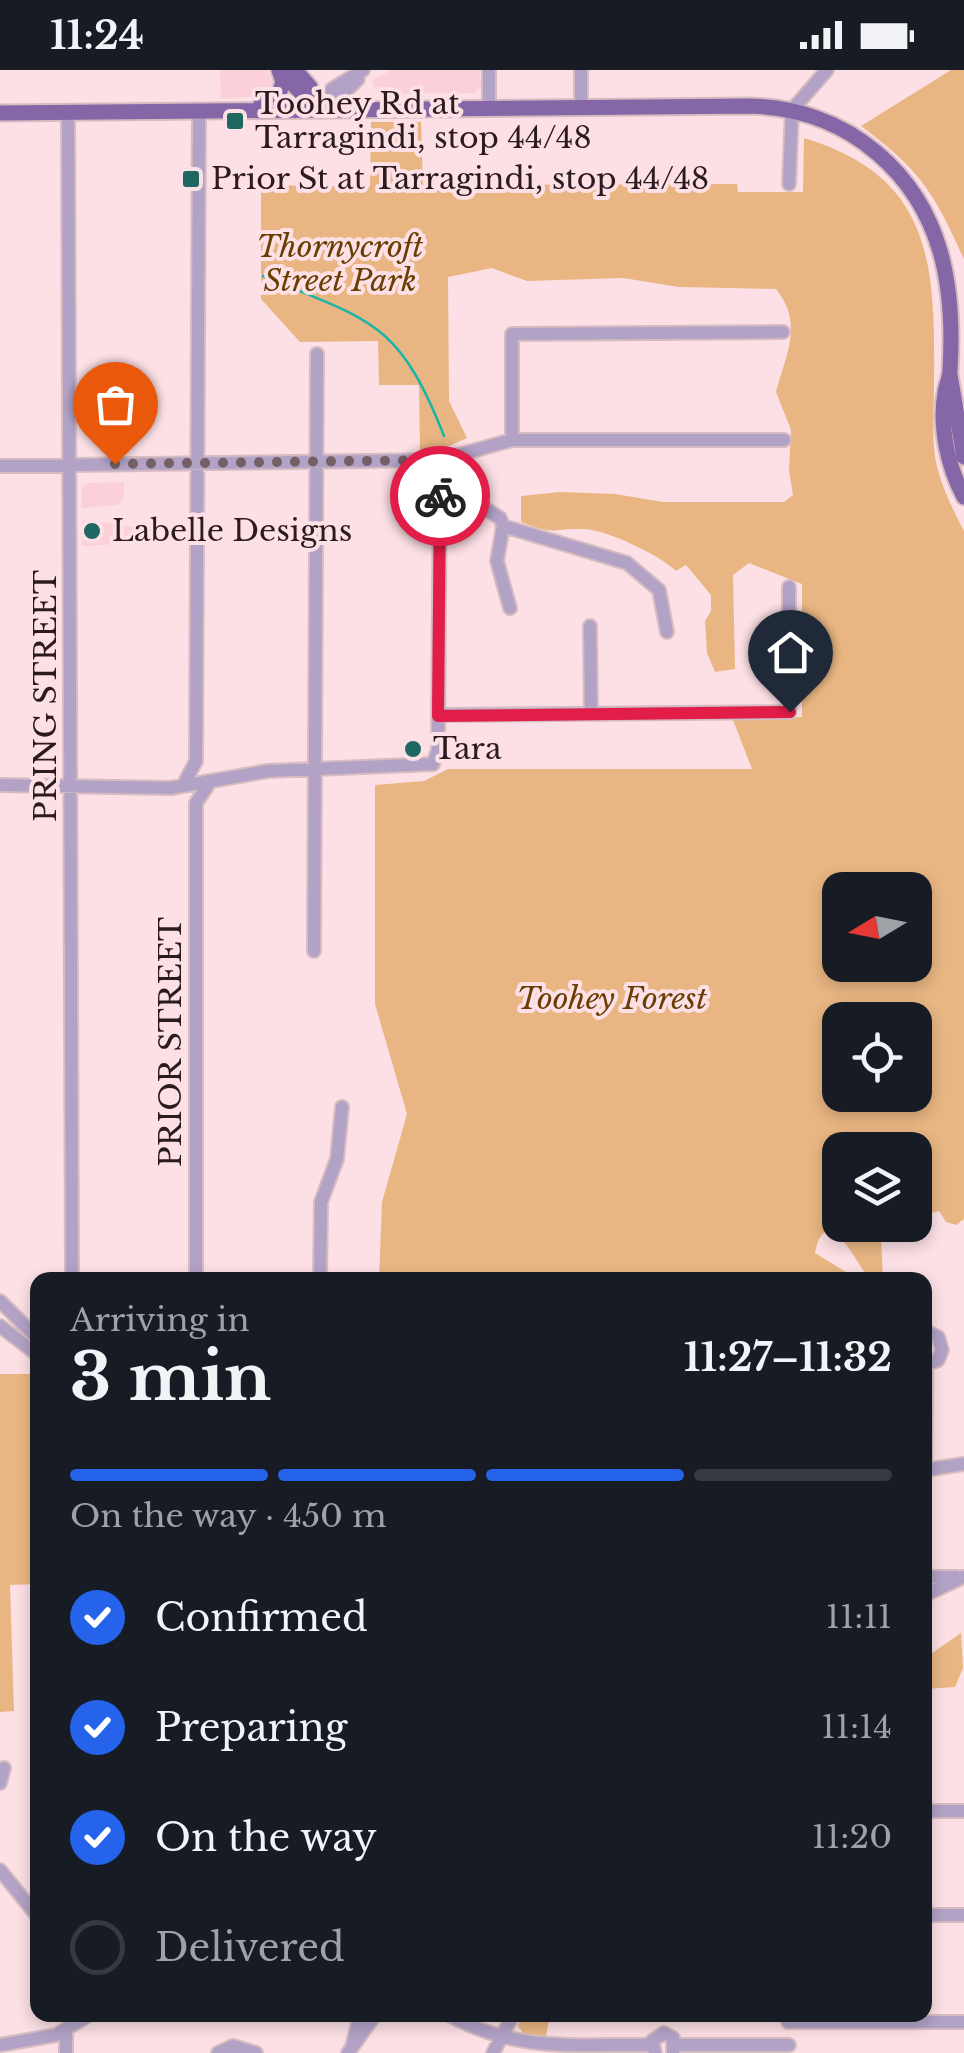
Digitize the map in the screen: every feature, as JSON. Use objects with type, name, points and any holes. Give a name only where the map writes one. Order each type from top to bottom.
[{"type":"main road","points":[[261,104],[279,94],[279,70]]},
{"type":"main road","points":[[279,70],[320,109]]},
{"type":"main road","points":[[295,70],[310,86],[320,109]]},
{"type":"main road","points":[[199,111],[261,104],[320,109],[792,110],[863,141],[902,177],[928,214],[948,282],[950,375],[964,457]]},
{"type":"main road","points":[[0,113],[291,114],[320,109]]},
{"type":"main road","points":[[950,375],[944,394],[946,440],[952,473],[964,497]]},
{"type":"street","points":[[489,70],[489,108]]},
{"type":"street","points":[[580,70],[581,108]]},
{"type":"street","points":[[790,184],[792,110],[827,70]]},
{"type":"street","points":[[320,109],[328,92],[362,73]]},
{"type":"street","points":[[185,784],[196,760],[199,111]]},
{"type":"street","name":"PRING STREET","points":[[68,112],[72,1272]]},
{"type":"street","points":[[512,440],[512,334],[783,332]]},
{"type":"street","points":[[314,950],[317,354]]},
{"type":"street","points":[[0,466],[440,460],[512,440],[784,440]]},
{"type":"street","points":[[0,785],[162,786],[315,770],[424,767],[435,762],[440,460]]},
{"type":"street","points":[[440,506],[491,510],[503,526],[627,562],[659,590],[667,632]]},
{"type":"street","points":[[503,526],[497,561],[510,608]]},
{"type":"street","points":[[438,716],[790,712],[789,587]]},
{"type":"street","points":[[590,626],[592,714]]},
{"type":"street","points":[[196,760],[208,781]]},
{"type":"street","points":[[196,803],[208,781]]},
{"type":"street","points":[[185,784],[196,803]]},
{"type":"street","name":"PRIOR STREET","points":[[196,803],[196,1272]]},
{"type":"street","points":[[320,1272],[321,1202],[337,1159],[342,1106]]},
{"type":"street","points":[[0,1301],[30,1330]]},
{"type":"street","points":[[0,1326],[30,1349]]},
{"type":"street","points":[[932,1335],[938,1337],[942,1347],[938,1360],[932,1362]]},
{"type":"street","points":[[932,1469],[964,1464]]},
{"type":"street","points":[[932,1578],[963,1577]]},
{"type":"street","points":[[932,1592],[963,1577]]},
{"type":"street","points":[[0,1784],[4,1768]]},
{"type":"street","points":[[932,1811],[964,1811]]},
{"type":"street","points":[[0,1870],[30,1907]]},
{"type":"street","points":[[932,1915],[964,1915]]},
{"type":"street","points":[[932,2021],[964,2022]]},
{"type":"street","points":[[0,2045],[66,2031],[79,2022]]},
{"type":"street","points":[[350,2050],[358,2022]]},
{"type":"street","points":[[350,2050],[371,2022]]},
{"type":"street","points":[[460,2022],[497,2046],[536,2049],[653,2049],[664,2034]]},
{"type":"street","points":[[497,2046],[510,2022]]},
{"type":"street","points":[[664,2022],[664,2034],[673,2049],[788,2049],[788,2022]]},
{"type":"street","points":[[66,2031],[66,2053]]},
{"type":"street","points":[[218,2053],[233,2046],[256,2053]]},
{"type":"shaded area","points":[[220,70],[267,70],[273,84],[262,96],[221,99]]},
{"type":"shaded area","points":[[391,70],[480,70],[481,87],[474,93],[377,94],[372,81]]},
{"type":"shaded area","points":[[124,482],[124,497],[117,505],[81,508],[82,486]]},
{"type":"shaded area","points":[[82,519],[134,527],[135,543],[82,546]]},
{"type":"green space","points":[[951,70],[964,70],[964,259],[944,216],[923,184],[898,156],[861,126]]},
{"type":"green space","name":"Toohey Forest","points":[[371,122],[421,122],[423,185],[737,184],[738,192],[803,192],[804,138],[847,155],[879,176],[903,202],[918,231],[928,264],[934,340],[935,457],[945,492],[964,531],[964,1219],[956,1225],[946,1222],[939,1211],[932,1213],[932,1132],[822,1132],[822,1235],[815,1253],[846,1272],[379,1272],[382,1202],[407,1114],[375,1004],[375,785],[424,781],[448,769],[752,769],[733,720],[802,717],[802,584],[749,563],[733,575],[735,669],[715,672],[707,653],[705,621],[711,611],[711,595],[686,565],[676,571],[632,544],[605,533],[548,530],[521,522],[521,496],[560,492],[615,494],[663,502],[784,502],[793,495],[789,470],[791,430],[776,392],[791,327],[776,289],[679,287],[623,278],[527,281],[492,268],[448,277],[449,401],[467,438],[440,450],[420,451],[419,385],[379,385],[378,341],[300,342],[261,299],[261,185],[370,187]]},
{"type":"green space","name":"Toohey Forest","points":[[844,1242],[881,1242],[883,1272],[865,1272]]},
{"type":"green space","points":[[0,1374],[30,1374],[30,1584],[10,1585],[14,1711],[0,1712]]},
{"type":"green space","points":[[961,1633],[963,1668],[955,1687],[932,1689],[932,1653]]},
{"type":"green space","points":[[519,2022],[549,2022],[546,2036],[523,2033]]},
{"type":"waterway","points":[[263,276],[330,304],[376,329],[411,368],[444,436]]},
{"type":"way so far","points":[[115,464],[440,460],[440,496]]},
{"type":"place","name":"Toohey Rd at Tarragindi, stop 44/48","points":[[235,121]]},
{"type":"place","name":"Prior St at Tarragindi, stop 44/48","points":[[191,179]]},
{"type":"place","name":"Labelle Designs","points":[[92,531]]},
{"type":"place","name":"Tara","points":[[413,749]]},
{"type":"route","points":[[440,496],[438,716],[790,712]]},
{"type":"park label","name":"Thornycroft Street Park","points":[[340,264]]}]
